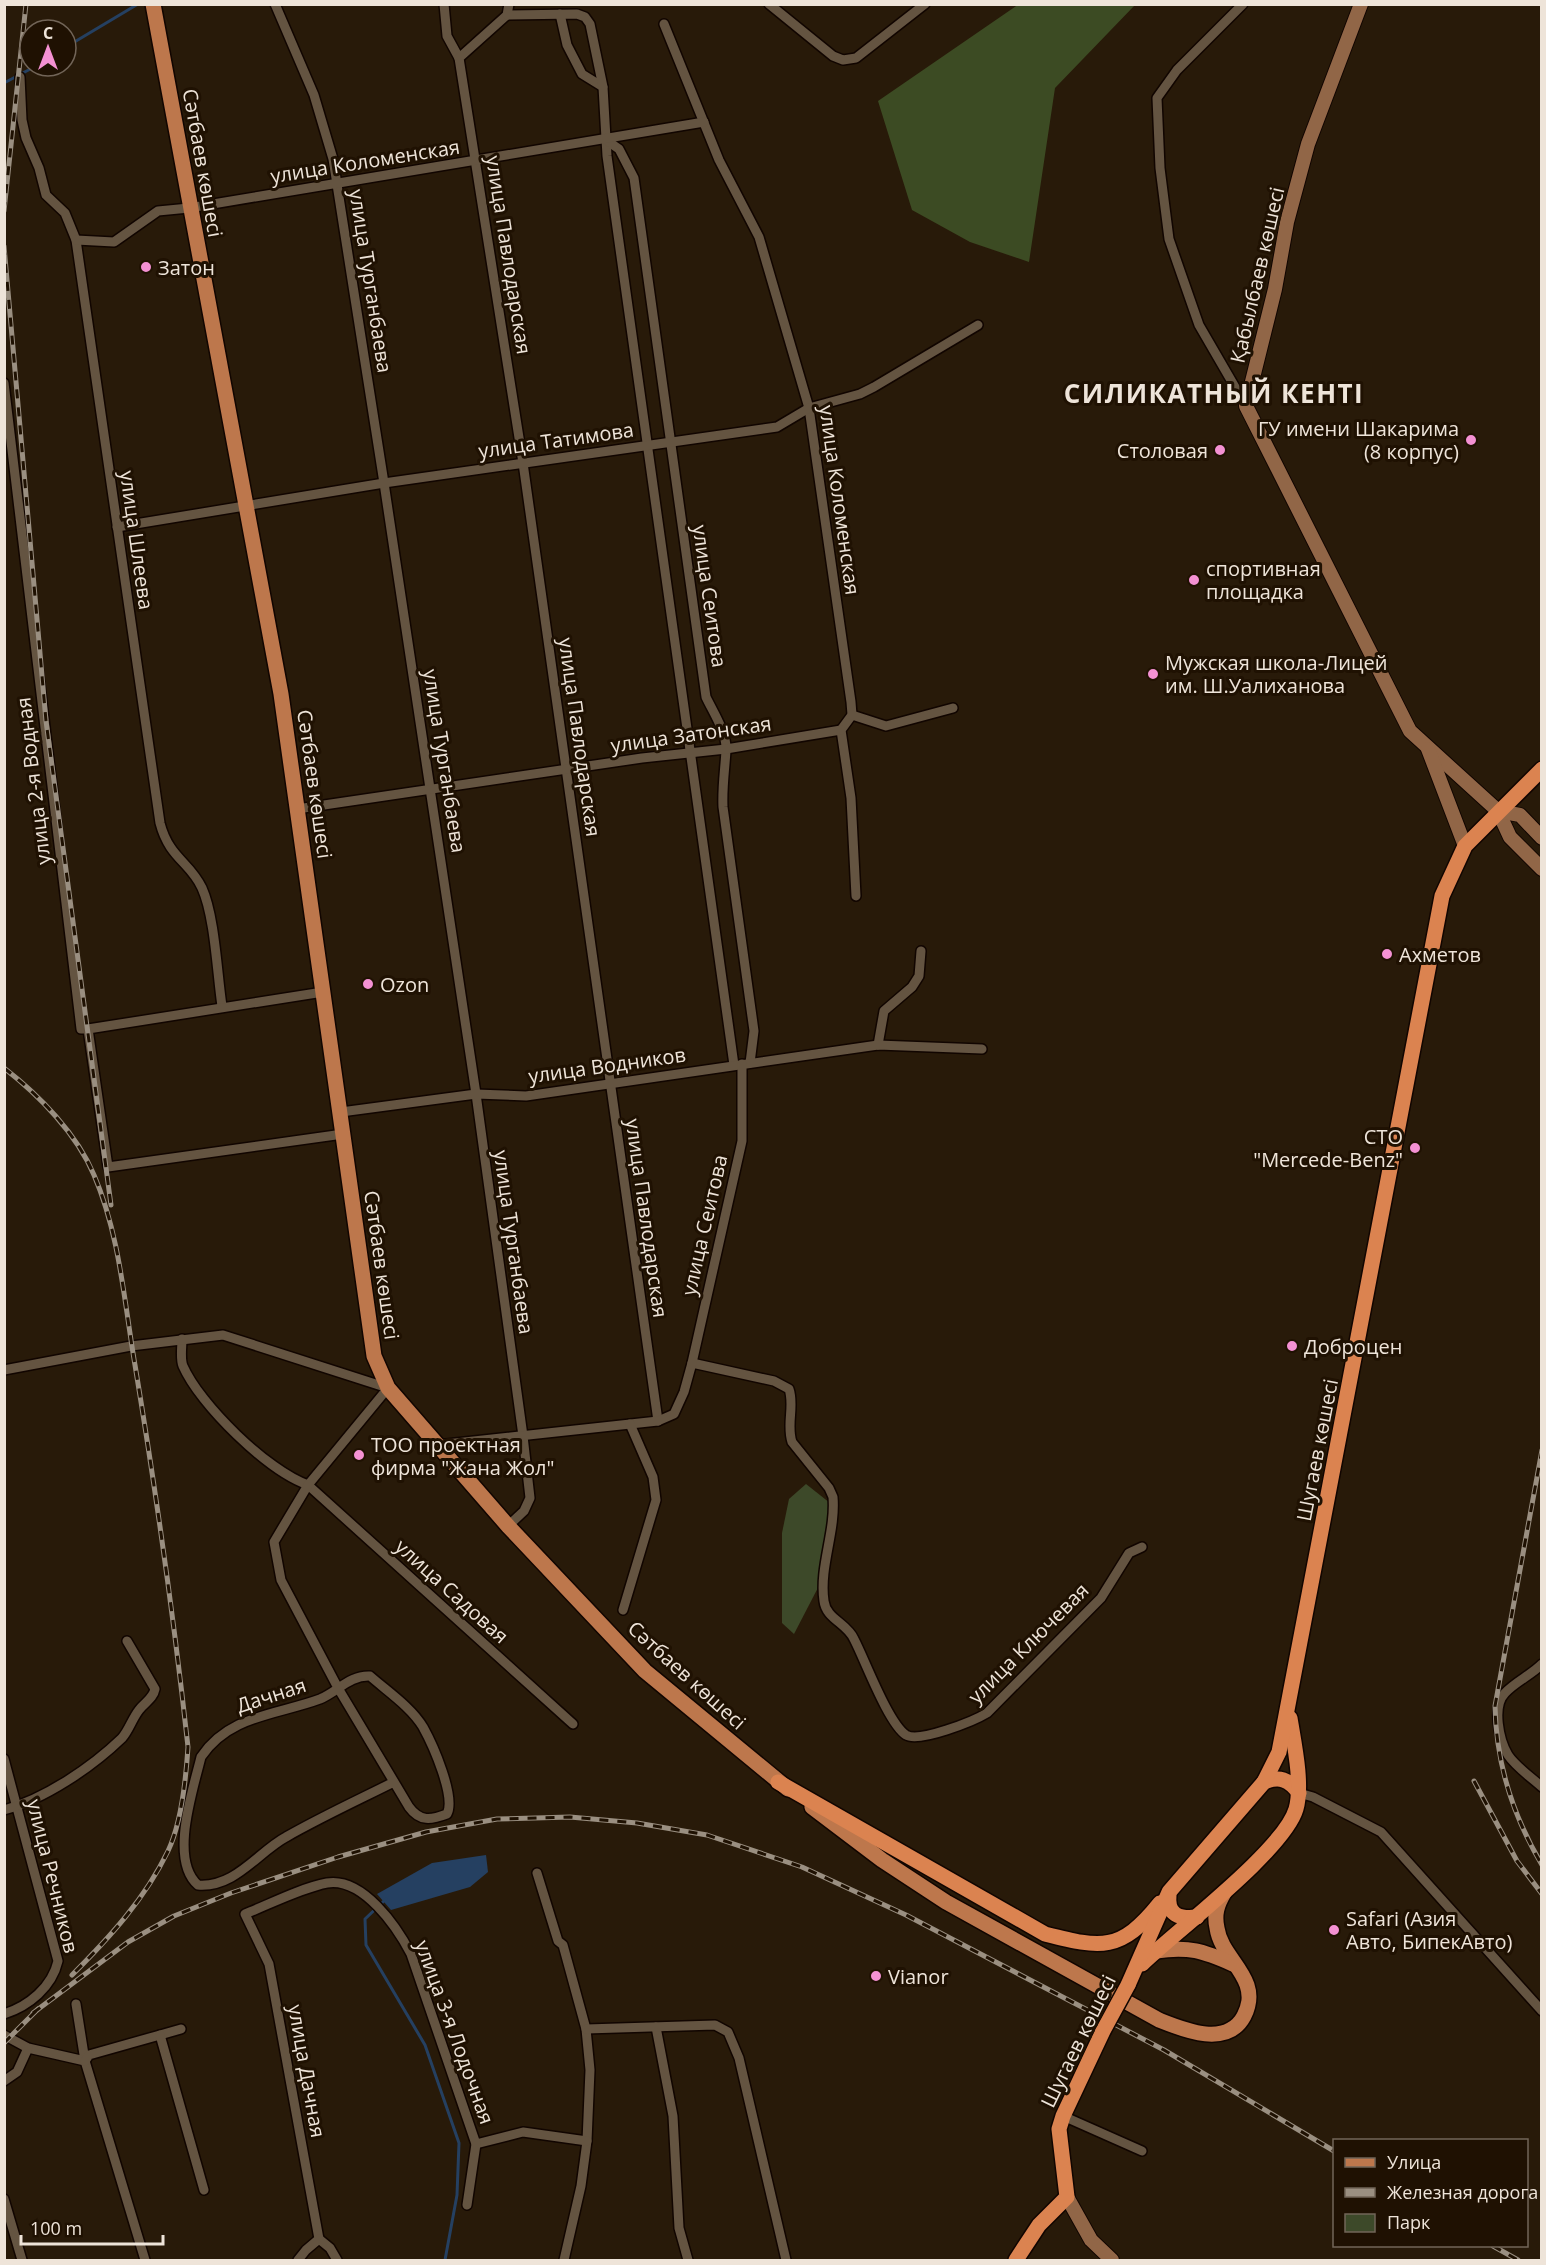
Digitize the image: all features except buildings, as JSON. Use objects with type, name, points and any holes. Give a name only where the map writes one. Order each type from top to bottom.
[{"type":"highway","name":"Шугаев көшесі","points":[[1067,2197],[1059,2129],[1062,2116],[1103,2031],[1137,1970],[1169,1892],[1264,1782],[1279,1752],[1442,896],[1465,846],[1542,769]]},
{"type":"highway","name":"Шугаев көшесі","points":[[1137,1970],[1266,1851],[1291,1821],[1299,1793],[1288,1712]]},
{"type":"highway","points":[[1264,1782],[1274,1778],[1286,1780],[1299,1793]]},
{"type":"highway","points":[[778,1782],[1045,1934],[1090,1945],[1107,1943],[1135,1929],[1169,1892]]},
{"type":"highway","points":[[1169,1892],[1168,1906],[1174,1914],[1182,1918],[1197,1917]]},
{"type":"highway","points":[[1016,2260],[1040,2225],[1067,2197]]},
{"type":"main road","name":"Сәтбаев көшесі","points":[[153,4],[189,208],[281,694],[374,1356],[388,1388],[508,1526],[645,1671],[778,1782],[882,1860],[946,1902],[1159,2020],[1185,2031],[1211,2035],[1226,2031],[1242,2020],[1250,1998],[1246,1984],[1233,1964],[1217,1930],[1216,1908],[1227,1888]]},
{"type":"main road","name":"Қабылбаев көшесі","points":[[1246,406],[1275,289],[1287,222],[1308,144],[1361,4]]},
{"type":"main road","points":[[1246,406],[1410,731],[1498,811],[1510,837],[1542,869]]},
{"type":"main road","points":[[1427,747],[1465,846]]},
{"type":"main road","points":[[1498,811],[1520,815],[1542,838]]},
{"type":"main road","points":[[1156,1951],[1182,1947],[1209,1953],[1233,1964]]},
{"type":"main road","name":"Шугаев көшесі","points":[[1067,2197],[1091,2240],[1112,2260]]},
{"type":"street","name":"улица Турганбаева","points":[[274,4],[314,95],[338,184],[384,483],[476,1094],[523,1436],[530,1498],[524,1511],[508,1526]]},
{"type":"street","name":"улица Павлодарская","points":[[444,4],[447,36],[459,58],[523,463],[658,1421]]},
{"type":"street","points":[[769,4],[833,56],[843,60],[856,58],[925,4]]},
{"type":"street","points":[[1243,4],[1177,70],[1157,98],[1160,168],[1169,239],[1199,325],[1246,406]]},
{"type":"street","points":[[459,58],[508,10]]},
{"type":"street","name":"улица Сеитова","points":[[508,10],[577,14],[585,17],[590,24],[603,87],[606,140],[646,446],[690,754],[742,1064],[742,1141],[692,1363],[684,1392],[674,1414],[658,1421]]},
{"type":"street","points":[[560,14],[567,45],[582,74],[603,87]]},
{"type":"street","name":"улица Коломенская","points":[[664,24],[719,160],[759,237],[809,408],[852,715]]},
{"type":"street","name":"улица Шлеева","points":[[20,78],[22,120],[26,138],[39,168],[46,195],[65,213],[76,240],[159,823],[171,852],[201,886],[208,906],[222,1006]]},
{"type":"street","name":"улица Коломенская","points":[[76,240],[114,242],[158,211],[338,184],[704,122]]},
{"type":"street","name":"улица Сеитова","points":[[606,140],[619,149],[634,178],[706,697],[720,726],[726,749],[722,776],[723,807],[754,1031],[742,1064]]},
{"type":"street","name":"улица Татимова","points":[[117,527],[245,504],[777,427],[809,408],[860,394],[978,325]]},
{"type":"street","name":"улица 2-я Водная","points":[[4,383],[81,1029],[88,1029],[108,1167],[343,1134]]},
{"type":"street","points":[[856,896],[851,798],[841,730],[852,715],[886,726],[953,708]]},
{"type":"street","name":"улица Затонская","points":[[297,809],[566,769],[726,749],[841,730]]},
{"type":"street","points":[[878,1045],[884,1011],[912,987],[919,976],[921,951]]},
{"type":"street","points":[[88,1029],[222,1006],[323,992]]},
{"type":"street","name":"улица Водников","points":[[340,1112],[476,1094],[526,1096],[878,1045],[982,1050]]},
{"type":"street","points":[[5,1371],[182,1339],[223,1335],[388,1388],[308,1485],[274,1542],[281,1580],[338,1688],[394,1782]]},
{"type":"street","name":"улица Садовая","points":[[182,1339],[182,1365],[225,1425],[294,1480],[308,1485],[573,1724]]},
{"type":"street","name":"улица Ключевая","points":[[692,1363],[774,1381],[789,1389],[792,1398],[789,1433],[792,1442],[829,1488],[833,1497],[823,1591],[826,1611],[852,1635],[894,1723],[907,1736],[917,1738],[973,1722],[987,1713],[1101,1598],[1129,1553],[1142,1547]]},
{"type":"street","points":[[437,1445],[658,1421]]},
{"type":"street","points":[[623,1610],[656,1500],[653,1477],[630,1424]]},
{"type":"street","points":[[4,1810],[18,1807],[81,1772],[124,1736],[138,1711],[153,1696],[155,1689],[127,1641]]},
{"type":"street","points":[[1542,1664],[1505,1692],[1499,1702],[1500,1730],[1507,1754],[1542,1787]]},
{"type":"street","name":"Дачная","points":[[359,1675],[370,1676],[418,1721],[446,1782],[451,1799],[447,1814],[426,1820],[416,1815],[394,1782],[284,1837],[252,1866],[216,1883],[198,1885],[190,1878],[182,1852],[201,1757],[208,1746],[233,1727],[253,1717],[321,1698],[359,1675]]},
{"type":"street","name":"улица Речников","points":[[4,1759],[58,1961],[53,1978],[43,1991],[4,2014]]},
{"type":"street","points":[[1299,1793],[1313,1797],[1381,1832],[1542,2011]]},
{"type":"street","points":[[537,1873],[558,1941],[563,1946],[586,2029],[590,2070],[587,2141],[581,2186],[564,2260]]},
{"type":"street","name":"улица 3-я Лодочная","points":[[245,1914],[328,1883],[343,1883],[358,1891],[381,1910],[400,1932],[411,1954],[476,2144],[468,2205]]},
{"type":"street","name":"улица Дачная","points":[[245,1914],[269,1964],[320,2239]]},
{"type":"street","points":[[76,2004],[85,2061],[145,2260]]},
{"type":"street","points":[[586,2029],[715,2025],[728,2032],[735,2043],[786,2260]]},
{"type":"street","points":[[656,2027],[673,2116],[680,2228],[688,2260]]},
{"type":"street","points":[[85,2061],[90,2055],[182,2029]]},
{"type":"street","points":[[160,2035],[204,2190]]},
{"type":"street","points":[[4,2036],[28,2048],[85,2061]]},
{"type":"street","points":[[4,2081],[17,2072],[28,2048]]},
{"type":"street","points":[[1062,2116],[1142,2151]]},
{"type":"street","name":"улица 3-я Лодочная","points":[[476,2144],[523,2132],[587,2141]]},
{"type":"street","points":[[4,2199],[22,2260]]},
{"type":"street","points":[[298,2260],[320,2239],[330,2248],[337,2260]]},
{"type":"green space","points":[[1019,4],[1135,5],[1055,88],[1029,262],[970,242],[912,210],[878,101]]},
{"type":"green space","points":[[806,1484],[830,1503],[823,1578],[794,1634],[782,1623],[782,1533],[789,1499]]},
{"type":"water","points":[[486,1855],[488,1872],[470,1887],[391,1910],[377,1894],[432,1863]]},
{"type":"waterway","points":[[78,40],[138,4]]},
{"type":"waterway","points":[[4,83],[18,76]]},
{"type":"waterway","points":[[386,1899],[365,1919],[366,1945],[425,2045],[459,2143],[457,2195],[445,2260]]},
{"type":"railway","points":[[4,211],[26,4]]},
{"type":"railway","points":[[4,246],[46,721],[111,1205]]},
{"type":"railway","points":[[4,1068],[56,1116],[78,1145],[94,1175],[110,1221],[120,1269],[157,1508],[188,1747],[180,1814],[173,1840],[159,1869],[125,1917],[72,1975]]},
{"type":"railway","points":[[1542,1450],[1495,1706],[1499,1748],[1508,1788],[1523,1828],[1542,1865]]},
{"type":"railway","points":[[1474,1781],[1517,1861],[1542,1894]]},
{"type":"railway","points":[[33,2013],[128,1942],[174,1916],[231,1893],[338,1857],[426,1832],[497,1819],[570,1817],[637,1823],[707,1835],[802,1867],[906,1915],[1164,2050],[1333,2150]]},
{"type":"railway","points":[[4,2043],[38,2009]]},
{"type":"railway","points":[[1495,2247],[1518,2260]]},
{"type":"place","name":"Затон","points":[[146,267]]},
{"type":"place","name":"ГУ имени Шакарима (8 корпус)","points":[[1471,440]]},
{"type":"place","name":"Столовая","points":[[1220,450]]},
{"type":"place","name":"спортивная площадка","points":[[1194,580]]},
{"type":"place","name":"Мужская школа-Лицей им. Ш.Уалиханова","points":[[1153,674]]},
{"type":"place","name":"Ахметов","points":[[1387,954]]},
{"type":"place","name":"Ozon","points":[[368,984]]},
{"type":"place","name":"СТО \"Mercede-Benz\"","points":[[1415,1148]]},
{"type":"place","name":"Доброцен","points":[[1292,1346]]},
{"type":"place","name":"ТОО проектная фирма \"Жана Жол\"","points":[[359,1455]]},
{"type":"place","name":"Safari (Азия Авто, БипекАвто)","points":[[1334,1930]]},
{"type":"place","name":"Vianor","points":[[876,1976]]},
{"type":"district","name":"СИЛИКАТНЫЙ КЕНТІ","points":[[1214,393]]}]
